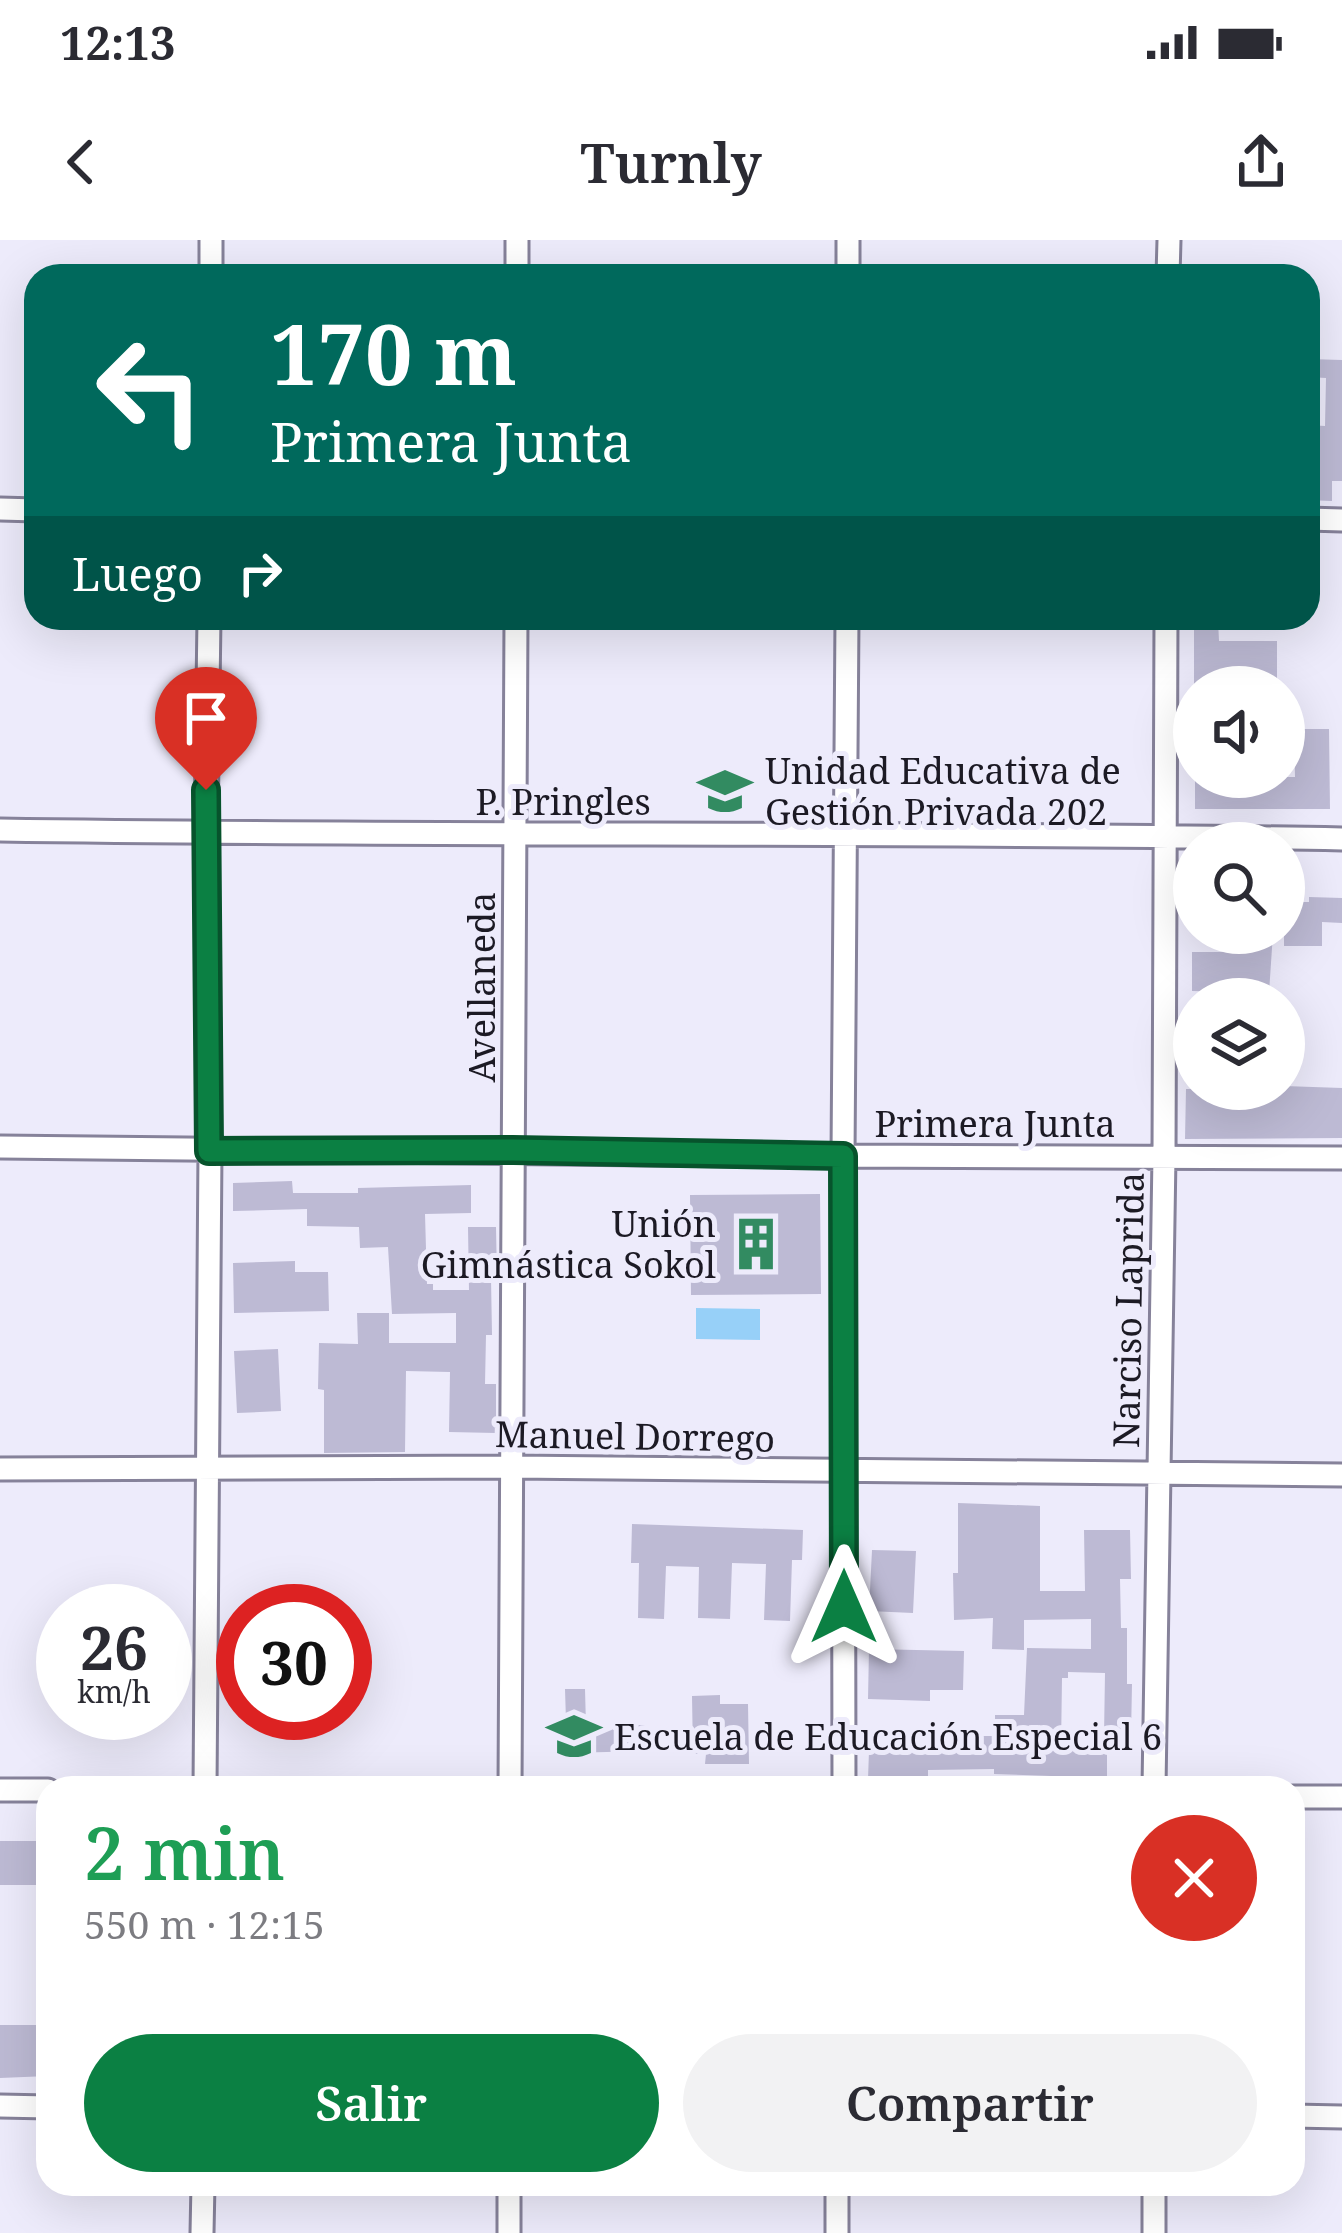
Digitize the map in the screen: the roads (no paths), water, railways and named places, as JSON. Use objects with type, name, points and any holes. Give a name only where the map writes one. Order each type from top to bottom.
[{"type":"street","points":[[205,1776],[209,630]]},
{"type":"street","name":"Avellaneda","points":[[510,1776],[516,630]]},
{"type":"street","points":[[844,1776],[848,630]]},
{"type":"street","name":"Narciso Laprida","points":[[1154,1776],[1166,630]]},
{"type":"street","name":"P. Pringles","points":[[0,830],[1342,839]]},
{"type":"street","name":"Primera Junta","points":[[0,1148],[1342,1158]]},
{"type":"street","name":"Manuel Dorrego","points":[[0,1469],[512,1467],[1342,1475]]},
{"type":"street","points":[[0,1790],[36,1790]]},
{"type":"street","points":[[1305,1797],[1342,1797]]},
{"type":"street","points":[[0,2106],[36,2107]]},
{"type":"street","points":[[1305,2116],[1342,2117]]},
{"type":"street","points":[[202,2196],[202,2233]]},
{"type":"street","points":[[509,2196],[509,2233]]},
{"type":"street","points":[[837,2196],[837,2233]]},
{"type":"street","points":[[1154,2196],[1154,2233]]},
{"type":"water","points":[[696,1308],[760,1309],[760,1340],[696,1339]]},
{"type":"place","name":"Unidad Educativa de Gestión Privada 202","points":[[725,791]]},
{"type":"place","name":"Unión Gimnástica Sokol","points":[[756,1244]]},
{"type":"place","name":"Escuela de Educación Especial 6","points":[[574,1736]]}]
